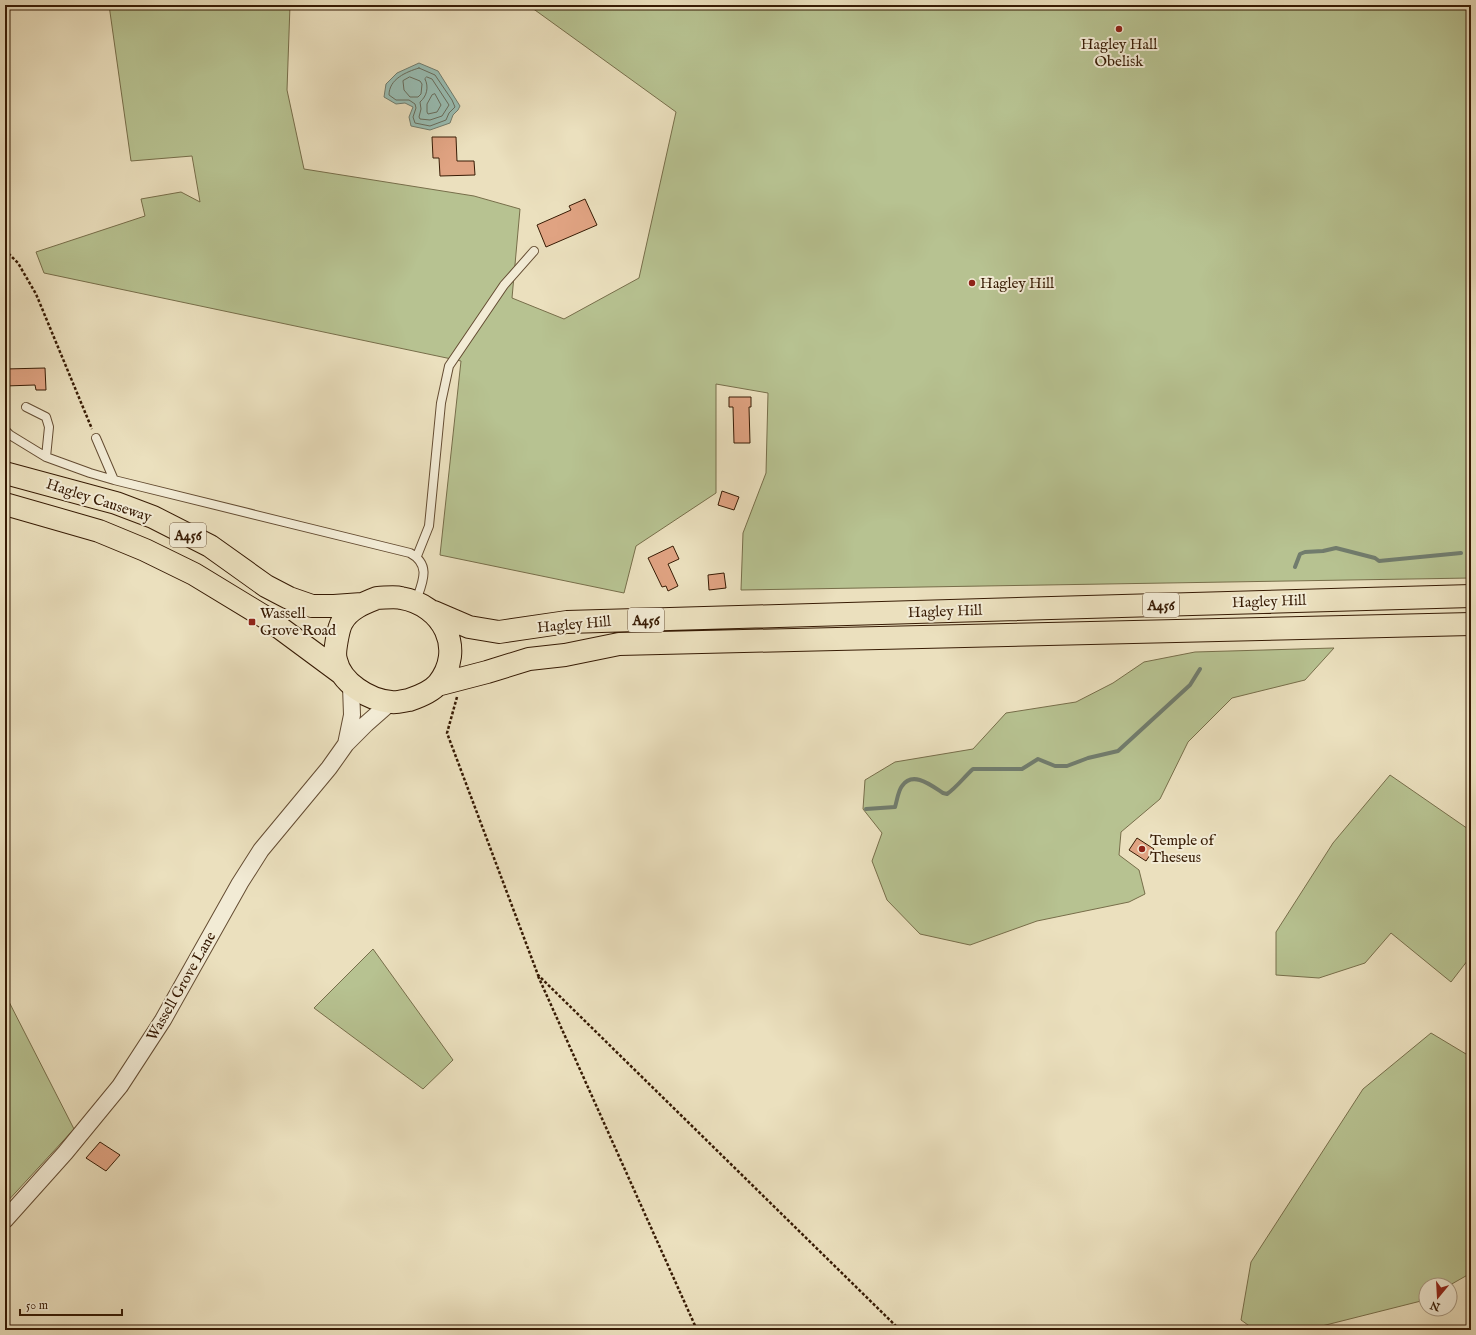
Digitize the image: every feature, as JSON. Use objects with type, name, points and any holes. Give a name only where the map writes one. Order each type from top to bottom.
[{"type":"highway","name":"Hagley Causeway","points":[[5,473],[116,503],[154,517],[210,546],[266,586],[289,598],[312,606],[362,604]]},
{"type":"highway","name":"Hagley Causeway","points":[[5,504],[99,531],[145,550],[194,574],[268,619],[346,679]]},
{"type":"highway","name":"Hagley Hill","points":[[424,608],[469,627],[499,632],[567,622],[1466,596]]},
{"type":"highway","points":[[377,598],[401,598],[424,608],[443,625],[449,637],[451,651],[449,665],[437,685],[418,697],[391,702],[361,692],[346,679],[335,660],[336,645],[342,621],[362,604],[377,598]]},
{"type":"highway","name":"Hagley Hill","points":[[437,685],[529,659],[565,655],[619,644],[1465,625]]},
{"type":"street","name":"Wassell Grove Lane","points":[[346,679],[352,715],[346,744]]},
{"type":"street","name":"Wassell Grove Lane","points":[[5,1220],[65,1153],[120,1086],[163,1020],[240,883],[261,850],[329,768],[346,744],[391,702]]},
{"type":"lane","points":[[417,556],[429,526],[442,402],[449,366],[504,284],[534,251]]},
{"type":"lane","points":[[26,407],[46,417],[49,427],[46,457]]},
{"type":"lane","points":[[5,430],[10,435],[46,457],[90,473],[410,553],[417,556],[423,566],[424,608]]},
{"type":"lane","points":[[96,438],[114,480]]},
{"type":"path","points":[[5,250],[18,263],[36,294],[96,438]]},
{"type":"path","points":[[462,679],[447,733],[538,975],[697,1330]]},
{"type":"path","points":[[538,975],[900,1330]]},
{"type":"green space","points":[[109,5],[290,5],[287,90],[304,169],[474,196],[520,209],[512,298],[564,319],[639,278],[676,112],[528,5],[1471,5],[1471,578],[741,590],[743,533],[766,473],[768,393],[716,384],[716,493],[636,546],[624,593],[440,555],[461,361],[44,273],[36,252],[145,216],[141,199],[181,192],[200,202],[192,156],[131,161]]},
{"type":"green space","points":[[1334,648],[1305,680],[1232,698],[1188,742],[1160,799],[1121,832],[1119,855],[1139,870],[1145,894],[1129,902],[1037,921],[970,945],[920,934],[887,900],[872,861],[882,833],[863,809],[865,780],[895,762],[973,749],[1006,713],[1076,702],[1113,683],[1144,662],[1195,652]]},
{"type":"green space","points":[[1390,775],[1471,831],[1471,956],[1451,982],[1391,933],[1365,963],[1319,978],[1276,975],[1276,932],[1333,843]]},
{"type":"green space","points":[[373,949],[453,1060],[423,1089],[314,1008]]},
{"type":"green space","points":[[5,994],[74,1129],[5,1204]]},
{"type":"green space","points":[[1431,1033],[1471,1057],[1471,1273],[1458,1280],[1458,1277],[1418,1277],[1418,1302],[1306,1330],[1255,1330],[1241,1320],[1251,1262],[1363,1089]]},
{"type":"water","points":[[419,63],[438,71],[460,106],[453,115],[450,123],[430,130],[411,126],[409,117],[413,107],[405,103],[396,104],[384,97],[386,84],[397,73]]},
{"type":"building","points":[[432,137],[456,137],[457,161],[474,161],[475,175],[440,176],[439,158],[433,158]]},
{"type":"building","points":[[585,199],[597,225],[546,247],[537,225],[571,210],[569,206]]},
{"type":"building","points":[[45,368],[46,390],[36,390],[35,385],[5,386],[5,369]]},
{"type":"building","points":[[729,397],[751,397],[751,407],[749,407],[750,443],[734,443],[733,407],[729,407]]},
{"type":"building","points":[[722,491],[739,497],[734,510],[718,505]]},
{"type":"building","points":[[673,546],[679,559],[668,564],[678,586],[668,591],[666,586],[662,587],[648,558]]},
{"type":"building","points":[[724,573],[726,588],[709,590],[708,575]]},
{"type":"building","name":"Temple of Theseus","points":[[1137,838],[1154,849],[1146,861],[1129,850]]},
{"type":"building","points":[[100,1142],[120,1155],[106,1171],[86,1158]]},
{"type":"waterway","points":[[1295,567],[1300,554],[1336,548],[1375,558],[1379,561],[1461,553]]},
{"type":"waterway","points":[[866,809],[895,807],[902,786],[906,781],[912,779],[917,779],[928,783],[947,794],[973,769],[1022,769],[1038,759],[1055,766],[1067,766],[1088,758],[1118,751],[1190,685],[1200,669]]},
{"type":"place","name":"Hagley Hall Obelisk","points":[[1119,29]]},
{"type":"place","name":"Hagley Hill","points":[[972,283]]},
{"type":"place","name":"Wassell Grove Road","points":[[252,622]]},
{"type":"place","name":"Temple of Theseus","points":[[1142,849]]}]
